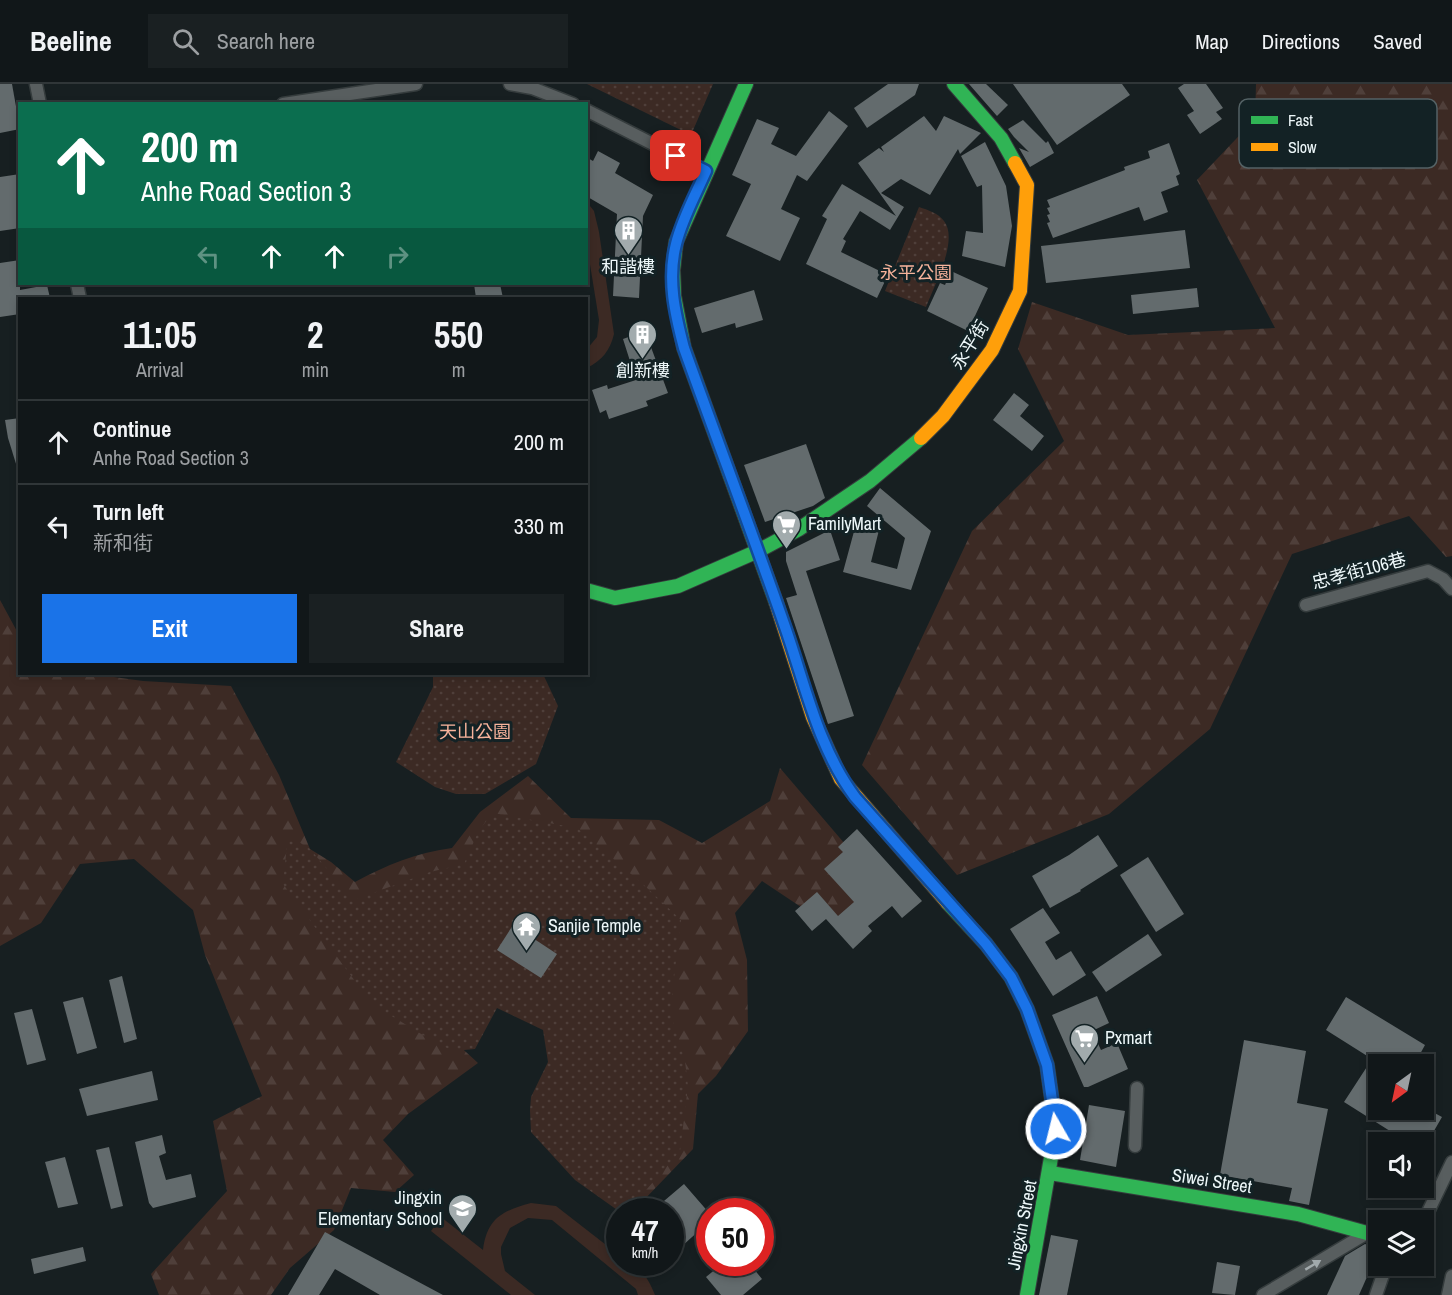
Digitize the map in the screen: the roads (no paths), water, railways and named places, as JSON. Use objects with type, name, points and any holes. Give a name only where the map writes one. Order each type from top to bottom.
[{"type":"main road","name":"Jingxin Street","points":[[746,84],[676,242],[672,267],[672,292],[677,321],[684,348],[785,628],[813,717],[842,779],[855,797],[986,944],[1015,985],[1027,1009],[1047,1065],[1056,1129],[1027,1295]]},
{"type":"main road","name":"永平街","points":[[588,591],[615,598],[678,586],[758,551],[799,529],[870,481],[928,432],[943,416],[992,350],[1020,291],[1027,185],[1001,138],[954,84]]},
{"type":"main road","name":"Siwei Street","points":[[1050,1173],[1298,1214],[1368,1232]]},
{"type":"street","points":[[36,84],[40,102]]},
{"type":"street","points":[[297,102],[416,84]]},
{"type":"street","points":[[510,84],[532,88],[568,102]]},
{"type":"street","points":[[588,111],[706,171]]},
{"type":"street","name":"忠孝街106巷","points":[[1306,605],[1428,571],[1443,579],[1452,589]]},
{"type":"street","points":[[1135,1146],[1137,1088]]},
{"type":"street","points":[[1429,1210],[1452,1162]]},
{"type":"street","points":[[1263,1295],[1368,1236]]},
{"type":"street","points":[[1376,1295],[1383,1276]]},
{"type":"street","points":[[1448,1295],[1452,1276]]},
{"type":"place","name":"和諧樓","points":[[628,256]]},
{"type":"place","name":"創新樓","points":[[643,360]]},
{"type":"place","name":"FamilyMart","points":[[787,550]]},
{"type":"place","name":"Sanjie Temple","points":[[527,952]]},
{"type":"place","name":"Pxmart","points":[[1084,1064]]},
{"type":"place","name":"Jingxin Elementary School","points":[[463,1234]]},
{"type":"park label","name":"永平公園","points":[[916,273]]},
{"type":"park label","name":"天山公園","points":[[475,732]]}]
